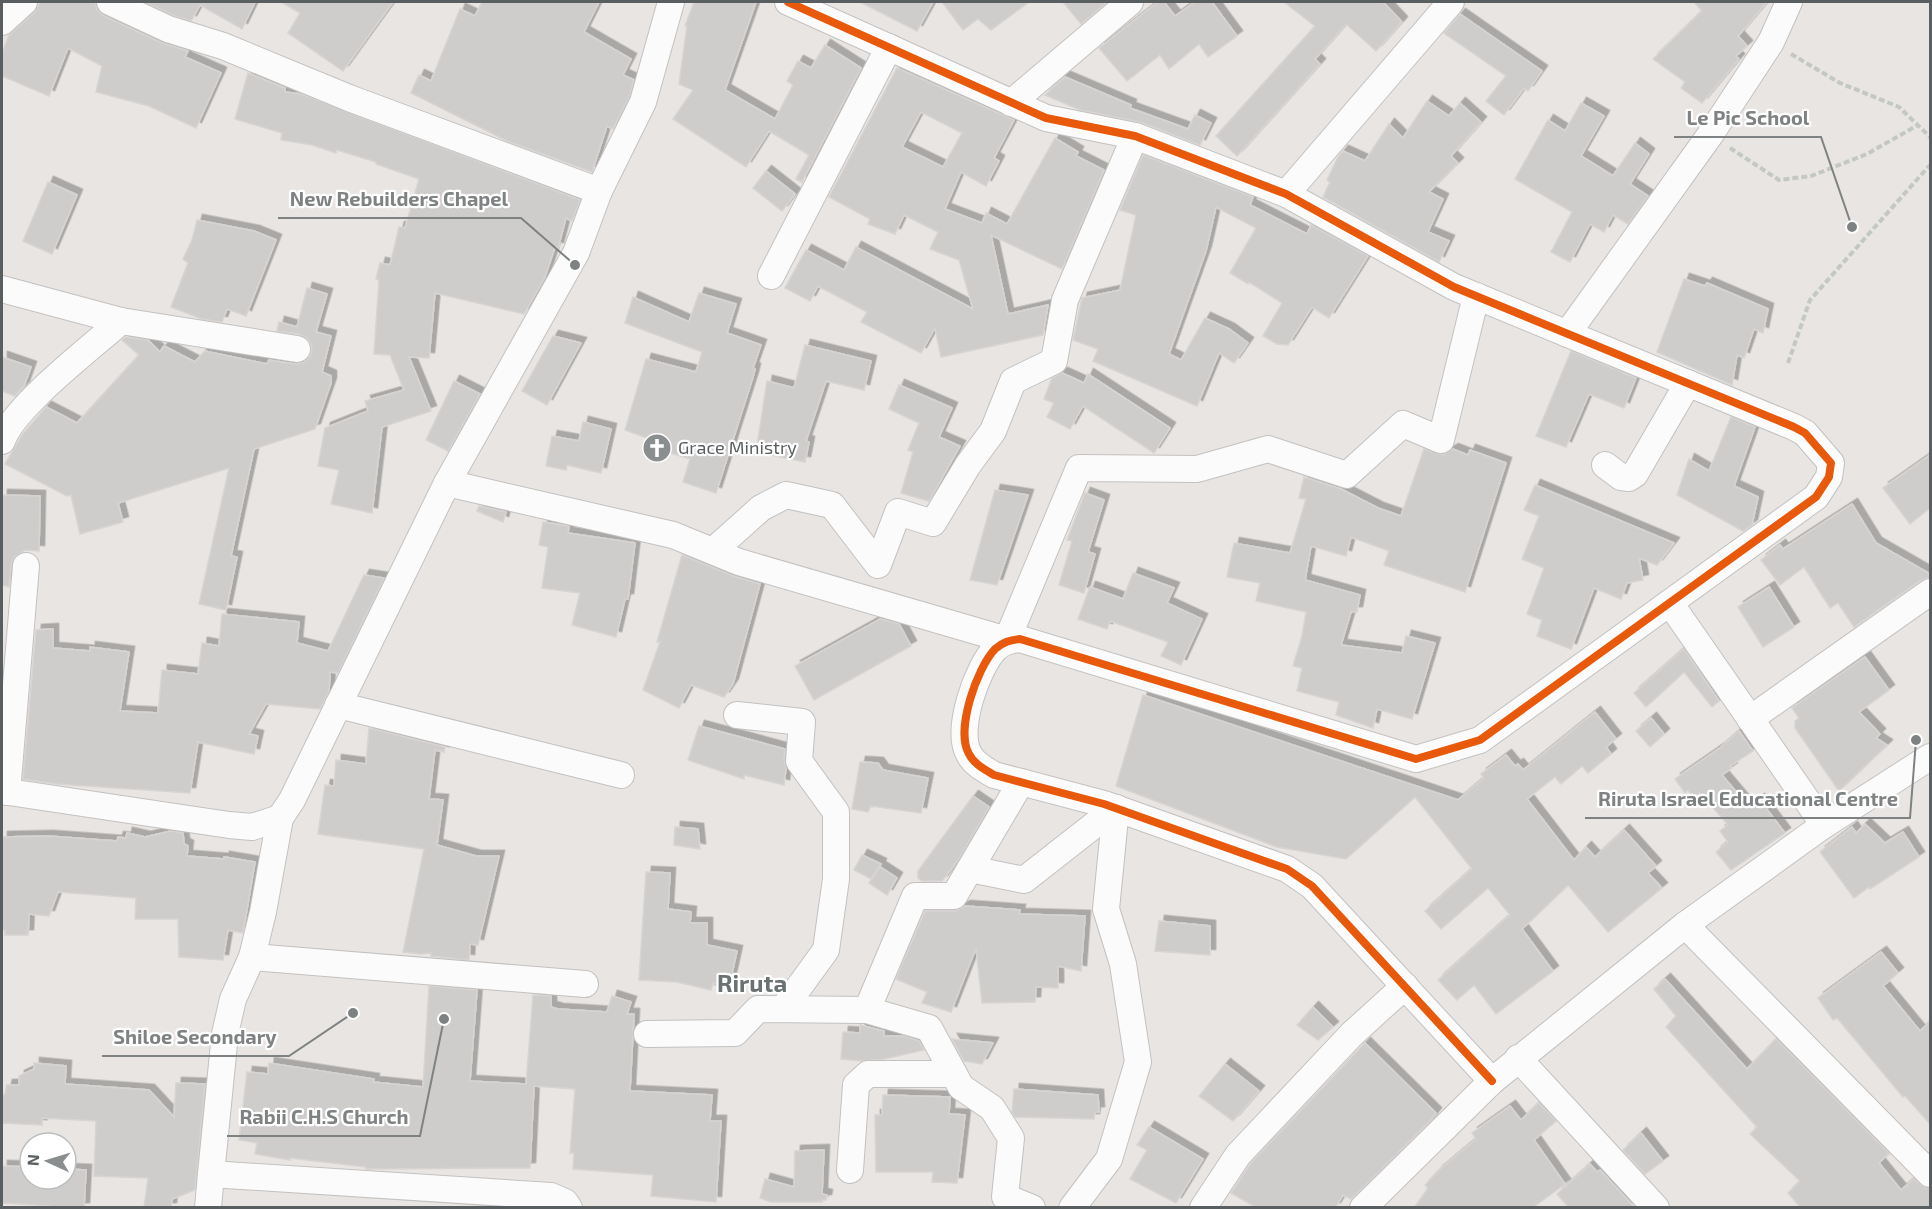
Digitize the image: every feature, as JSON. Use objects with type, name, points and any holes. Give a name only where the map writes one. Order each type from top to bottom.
[{"type":"street","points":[[2,22],[24,2]]},
{"type":"street","points":[[110,2],[168,29],[223,46],[349,98],[599,191]]},
{"type":"street","points":[[207,1208],[225,1034],[233,999],[252,957],[263,912],[280,818],[292,800],[447,483],[576,253],[599,191],[643,102],[671,2]]},
{"type":"street","points":[[447,483],[673,535],[740,562],[1007,640],[1020,639],[1416,759],[1480,740],[1816,497],[1829,477],[1831,464],[1805,433],[1454,287],[1286,194],[1135,136],[1046,118],[788,2]]},
{"type":"street","points":[[1011,103],[1130,2]]},
{"type":"street","points":[[1286,194],[1451,2]]},
{"type":"street","points":[[1568,334],[1710,135],[1771,42],[1789,2]]},
{"type":"street","points":[[771,276],[889,48]]},
{"type":"street","points":[[713,551],[761,508],[786,495],[832,505],[878,565],[898,512],[933,523],[968,465],[993,431],[1012,381],[1054,361],[1065,300],[1135,136]]},
{"type":"street","points":[[2,289],[121,321],[297,349]]},
{"type":"street","points":[[1476,296],[1441,440],[1403,424],[1347,475],[1268,449],[1197,469],[1079,468],[1007,640],[995,649],[976,678],[964,724],[968,753],[980,766],[994,775],[1116,808],[1287,869],[1301,877],[1492,1081]]},
{"type":"street","points":[[2,441],[5,430],[36,396],[121,321]]},
{"type":"street","points":[[1605,465],[1621,477],[1629,478],[1635,474],[1688,383]]},
{"type":"street","points":[[26,566],[4,791],[230,825],[252,827],[280,818]]},
{"type":"street","points":[[1750,719],[1930,592]]},
{"type":"street","points":[[1670,603],[1824,825]]},
{"type":"street","points":[[338,705],[621,775]]},
{"type":"street","points":[[737,715],[802,722],[799,761],[836,812],[836,879],[826,950],[783,1009]]},
{"type":"street","points":[[1363,1208],[1518,1058],[1685,925],[1824,825],[1930,757]]},
{"type":"street","points":[[867,1010],[915,896],[954,896],[1021,782]]},
{"type":"street","points":[[970,869],[1024,880],[1116,808]]},
{"type":"street","points":[[1072,1208],[1109,1159],[1138,1062],[1123,964],[1106,909],[1116,808]]},
{"type":"street","points":[[1685,925],[1930,1174]]},
{"type":"street","points":[[252,957],[585,984]]},
{"type":"street","points":[[1203,1208],[1238,1155],[1352,1034],[1405,986]]},
{"type":"street","points":[[647,1034],[735,1033],[758,1009],[867,1010],[929,1028],[961,1087],[992,1108],[1011,1138],[1005,1197],[1032,1208]]},
{"type":"street","points":[[1518,1058],[1656,1208]]},
{"type":"street","points":[[850,1170],[856,1085],[868,1074],[954,1074]]},
{"type":"street","points":[[211,1174],[551,1196],[565,1202],[569,1208]]},
{"type":"path","points":[[1771,42],[1840,83],[1899,108],[1930,137]]},
{"type":"path","points":[[1710,135],[1779,180],[1811,176],[1867,154],[1918,125]]},
{"type":"path","points":[[1788,363],[1810,300],[1930,165]]},
{"type":"building","points":[[40,2],[95,2],[97,10],[104,16],[162,43],[188,51],[185,57],[221,73],[196,128],[149,106],[96,92],[102,66],[68,48],[49,96],[2,76],[2,53],[9,35],[34,13]]},
{"type":"building","points":[[144,2],[255,2],[242,29],[200,5],[191,21]]},
{"type":"building","points":[[281,2],[393,2],[343,71],[288,33],[300,13]]},
{"type":"building","points":[[482,2],[599,2],[584,32],[631,59],[623,75],[634,80],[629,97],[613,129],[607,126],[592,172],[507,141],[411,93],[419,75],[431,81],[460,9],[475,16]]},
{"type":"building","points":[[694,2],[756,2],[725,90],[775,119],[793,85],[787,81],[798,61],[811,68],[825,45],[861,68],[802,182],[796,179],[809,155],[769,131],[746,167],[673,119],[693,90],[679,84],[687,26],[685,26]]},
{"type":"building","points":[[860,2],[933,2],[917,31]]},
{"type":"building","points":[[942,2],[1029,2],[991,30],[978,19],[963,30]]},
{"type":"building","points":[[1063,2],[1107,2],[1081,24]]},
{"type":"building","points":[[1158,2],[1164,2],[1175,16],[1195,2],[1212,2],[1237,36],[1208,57],[1199,44],[1169,69],[1160,55],[1127,81],[1099,48]]},
{"type":"building","points":[[1284,2],[1383,2],[1402,22],[1376,51],[1346,24],[1315,59],[1320,64],[1237,156],[1216,136],[1315,26]]},
{"type":"building","points":[[1694,2],[1767,2],[1738,36],[1747,46],[1736,56],[1739,59],[1702,103],[1681,88],[1685,82],[1653,59],[1702,11]]},
{"type":"building","points":[[1460,14],[1542,71],[1528,91],[1524,88],[1504,115],[1486,101],[1506,76],[1444,33]]},
{"type":"building","points":[[897,68],[1014,120],[994,158],[999,161],[986,186],[961,172],[945,209],[982,223],[986,213],[1007,224],[1055,138],[1078,152],[1076,156],[1104,170],[1062,269],[991,235],[1008,314],[1048,305],[1043,335],[941,357],[935,328],[921,353],[861,322],[867,312],[818,286],[810,301],[785,288],[806,250],[844,270],[856,247],[973,309],[959,260],[930,249],[938,232],[904,215],[895,234],[868,224],[870,219],[829,197]],"holes":[[[921,112],[962,133],[943,167],[902,147]]]},
{"type":"building","points":[[248,73],[285,88],[285,92],[301,94],[580,200],[572,221],[566,218],[558,248],[555,247],[545,277],[524,314],[435,293],[429,358],[409,357],[431,411],[382,427],[372,513],[331,504],[339,470],[318,466],[325,428],[368,411],[365,401],[404,390],[390,355],[374,354],[379,280],[376,279],[380,263],[390,265],[399,227],[405,228],[419,179],[337,150],[336,153],[312,145],[281,140],[282,133],[235,119]]},
{"type":"building","points":[[1065,77],[1131,105],[1130,108],[1188,129],[1195,115],[1211,123],[1200,145],[1140,122],[1080,110],[1045,95]]},
{"type":"building","points":[[1427,101],[1449,116],[1460,103],[1481,122],[1451,156],[1458,163],[1429,192],[1443,199],[1428,232],[1449,241],[1439,262],[1323,197],[1330,182],[1327,180],[1343,151],[1365,161],[1389,124],[1403,138]]},
{"type":"building","points":[[1581,103],[1604,116],[1581,156],[1613,176],[1635,143],[1649,154],[1630,184],[1648,196],[1628,224],[1613,215],[1604,232],[1590,224],[1570,262],[1551,252],[1572,212],[1515,179],[1548,120],[1565,131]]},
{"type":"building","points":[[1143,155],[1253,197],[1250,205],[1307,234],[1311,225],[1368,256],[1329,318],[1312,307],[1288,345],[1277,344],[1263,336],[1282,303],[1230,273],[1256,228],[1216,207],[1206,251],[1169,354],[1181,360],[1205,318],[1229,329],[1248,343],[1234,363],[1219,353],[1197,406],[1093,361],[1098,349],[1073,340],[1082,298],[1120,290],[1136,215],[1120,210]]},
{"type":"building","points":[[766,171],[795,194],[782,211],[753,188]]},
{"type":"building","points":[[48,182],[77,195],[52,254],[23,241]]},
{"type":"building","points":[[197,220],[254,231],[276,240],[246,316],[227,309],[222,322],[202,319],[171,307],[188,263],[183,259],[192,240]]},
{"type":"building","points":[[1684,279],[1705,286],[1707,283],[1768,309],[1763,333],[1754,329],[1744,358],[1737,355],[1732,385],[1657,352]]},
{"type":"building","points":[[307,288],[327,294],[316,332],[331,336],[322,372],[331,376],[331,383],[315,429],[254,449],[231,556],[237,557],[226,610],[199,604],[229,468],[118,503],[123,522],[80,534],[71,495],[67,496],[5,464],[22,435],[46,407],[77,423],[139,355],[122,340],[126,337],[148,340],[160,352],[164,346],[195,362],[205,351],[267,364],[269,360],[303,363],[312,351],[307,338],[299,334],[277,331],[279,322],[297,327]]},
{"type":"building","points":[[699,293],[736,304],[727,333],[761,345],[716,493],[683,482],[690,459],[651,447],[653,440],[625,430],[646,359],[696,372],[702,352],[625,323],[633,297],[689,322]]},
{"type":"building","points":[[553,336],[581,343],[547,405],[522,391]]},
{"type":"building","points":[[805,345],[871,361],[864,390],[826,381],[806,441],[809,442],[805,462],[756,452],[767,381],[794,388]]},
{"type":"building","points":[[1571,351],[1636,378],[1624,408],[1589,394],[1566,447],[1536,436]]},
{"type":"building","points":[[2,357],[31,367],[24,386],[15,396],[2,391]]},
{"type":"building","points":[[1062,373],[1084,383],[1088,374],[1170,428],[1154,453],[1083,406],[1070,429],[1047,417],[1054,403],[1044,399],[1052,378]]},
{"type":"building","points":[[454,381],[480,394],[448,451],[426,440]]},
{"type":"building","points":[[899,385],[952,408],[939,437],[960,446],[929,501],[901,493],[913,452],[908,450],[919,423],[889,409]]},
{"type":"building","points":[[1731,417],[1755,427],[1734,486],[1758,497],[1752,525],[1743,531],[1677,495],[1689,459],[1709,471]]},
{"type":"building","points":[[583,422],[611,429],[601,473],[567,465],[566,470],[546,466],[552,436],[579,441]]},
{"type":"building","points":[[1424,449],[1443,455],[1453,449],[1468,455],[1470,450],[1506,463],[1465,592],[1384,565],[1389,551],[1351,537],[1346,556],[1311,546],[1305,580],[1360,595],[1357,612],[1351,612],[1341,645],[1402,653],[1406,636],[1435,643],[1412,719],[1377,709],[1373,728],[1336,715],[1339,702],[1297,691],[1302,668],[1293,666],[1306,612],[1256,601],[1260,583],[1227,577],[1234,543],[1290,553],[1306,499],[1299,498],[1304,477],[1341,489],[1378,508],[1401,516]]},
{"type":"building","points":[[1930,455],[1930,508],[1910,524],[1883,488]]},
{"type":"building","points":[[1535,485],[1674,543],[1657,565],[1639,558],[1643,580],[1627,583],[1621,599],[1594,588],[1571,649],[1537,636],[1542,620],[1527,614],[1544,568],[1522,559],[1539,516],[1524,510]]},
{"type":"building","points":[[995,490],[1028,495],[997,585],[970,580]]},
{"type":"building","points":[[1085,493],[1104,500],[1088,552],[1095,554],[1084,593],[1059,585],[1072,541],[1067,540]]},
{"type":"building","points":[[2,495],[40,496],[39,551],[25,550],[14,557],[9,587],[2,585]]},
{"type":"building","points":[[1852,504],[1876,543],[1930,574],[1930,577],[1921,580],[1854,627],[1838,603],[1830,608],[1804,567],[1780,585],[1761,560],[1780,545],[1783,549]]},
{"type":"building","points":[[479,506],[506,512],[503,522],[477,511]]},
{"type":"building","points":[[543,522],[569,526],[568,533],[635,543],[628,599],[625,599],[616,637],[572,625],[580,593],[542,588],[548,547],[539,545]]},
{"type":"building","points":[[682,555],[733,576],[760,584],[733,684],[724,697],[691,685],[679,708],[643,690],[660,642],[657,642]]},
{"type":"building","points":[[1133,573],[1174,588],[1167,603],[1202,619],[1181,665],[1161,656],[1168,642],[1110,621],[1107,629],[1078,619],[1090,587],[1123,599]]},
{"type":"building","points":[[364,575],[384,578],[338,673],[330,672],[329,691],[320,709],[266,704],[249,734],[258,736],[254,754],[198,742],[190,793],[57,784],[23,779],[36,630],[53,629],[53,648],[90,651],[90,647],[129,652],[120,711],[158,713],[162,670],[198,674],[202,643],[219,646],[222,614],[299,622],[297,643],[328,651]]},
{"type":"building","points":[[1769,587],[1794,627],[1763,647],[1738,607]]},
{"type":"building","points":[[880,619],[899,624],[911,646],[814,700],[795,666]]},
{"type":"building","points":[[1684,649],[1719,701],[1712,707],[1684,672],[1646,707],[1634,693]]},
{"type":"building","points":[[1865,657],[1889,690],[1859,712],[1880,734],[1876,738],[1887,745],[1839,791],[1795,728],[1795,721],[1799,718],[1792,708]]},
{"type":"building","points":[[1143,695],[1458,800],[1484,778],[1481,774],[1506,755],[1515,766],[1518,764],[1523,770],[1595,712],[1616,739],[1606,747],[1611,754],[1588,773],[1582,766],[1561,784],[1555,777],[1527,799],[1574,860],[1586,847],[1595,857],[1624,830],[1656,866],[1648,873],[1662,888],[1608,932],[1568,885],[1522,929],[1553,971],[1496,1014],[1474,985],[1457,1000],[1438,980],[1510,915],[1488,888],[1441,929],[1425,911],[1472,869],[1415,797],[1346,859],[1277,847],[1116,786]]},
{"type":"building","points":[[1651,718],[1664,734],[1650,747],[1636,731]]},
{"type":"building","points":[[699,726],[785,749],[784,785],[744,775],[744,779],[688,760]]},
{"type":"building","points":[[369,728],[445,747],[444,752],[435,750],[429,799],[443,800],[437,845],[476,856],[499,856],[478,945],[470,944],[469,960],[431,956],[431,953],[403,952],[424,849],[318,834],[325,785],[334,786],[336,760],[366,764]]},
{"type":"building","points":[[1739,731],[1753,751],[1730,766],[1732,768],[1722,775],[1749,807],[1759,799],[1785,833],[1731,870],[1716,852],[1728,842],[1720,831],[1728,825],[1700,793],[1693,798],[1688,790],[1685,793],[1675,779],[1721,747]]},
{"type":"building","points":[[860,762],[878,763],[883,770],[928,778],[921,813],[871,806],[868,812],[852,809]]},
{"type":"building","points":[[973,796],[989,807],[958,860],[942,881],[922,881],[918,878],[918,871]]},
{"type":"building","points":[[1865,824],[1885,843],[1903,832],[1919,857],[1854,898],[1820,852],[1852,827],[1856,833]]},
{"type":"building","points":[[675,827],[698,829],[700,849],[674,845]]},
{"type":"building","points":[[171,831],[183,833],[184,844],[188,846],[187,856],[224,859],[224,857],[255,862],[243,933],[228,930],[223,960],[179,957],[178,919],[135,919],[136,898],[58,892],[49,916],[29,914],[28,935],[5,935],[5,930],[2,930],[2,837],[48,836],[117,841],[118,837],[126,838],[127,833],[145,837]]},
{"type":"building","points":[[862,855],[881,864],[871,879],[854,870]]},
{"type":"building","points":[[880,867],[897,878],[887,895],[869,883]]},
{"type":"building","points":[[646,872],[670,873],[668,909],[691,912],[690,923],[707,923],[707,945],[737,951],[729,987],[713,983],[711,990],[677,982],[639,980]]},
{"type":"building","points":[[965,906],[1020,910],[1019,914],[1085,916],[1081,971],[1058,966],[1058,988],[1036,987],[1035,1002],[982,1003],[976,948],[951,1012],[922,1003],[927,992],[896,979],[925,911],[955,911]]},
{"type":"building","points":[[1159,921],[1210,926],[1210,955],[1155,951]]},
{"type":"building","points":[[1881,952],[1898,973],[1883,986],[1920,1031],[1930,1022],[1930,1124],[1905,1096],[1903,1097],[1837,1018],[1833,1020],[1818,998]]},
{"type":"building","points":[[1665,979],[1747,1069],[1776,1039],[1889,1153],[1879,1163],[1901,1190],[1914,1179],[1925,1188],[1930,1189],[1930,1208],[1801,1208],[1788,1193],[1800,1181],[1750,1134],[1757,1127],[1666,1027],[1676,1016],[1654,989]]},
{"type":"building","points":[[429,986],[477,990],[470,1081],[526,1084],[533,995],[551,996],[551,1007],[558,1009],[607,1012],[612,996],[631,1002],[627,1014],[634,1014],[630,1091],[712,1095],[710,1121],[721,1121],[716,1202],[651,1196],[653,1175],[573,1169],[574,1153],[570,1153],[575,1089],[534,1086],[530,1168],[366,1169],[366,1167],[290,1158],[290,1160],[255,1154],[257,1143],[239,1140],[247,1072],[268,1074],[269,1063],[374,1079],[373,1082],[423,1087]]},
{"type":"building","points":[[1313,1007],[1333,1027],[1318,1040],[1297,1025]]},
{"type":"building","points":[[860,1025],[884,1031],[884,1036],[904,1036],[919,1041],[924,1050],[884,1059],[863,1061],[841,1059],[843,1032],[860,1033]]},
{"type":"building","points":[[952,1039],[993,1043],[982,1064],[964,1061]]},
{"type":"building","points":[[1365,1043],[1436,1113],[1429,1122],[1351,1199],[1343,1195],[1335,1208],[1257,1208],[1231,1193],[1250,1164]]},
{"type":"building","points":[[34,1063],[66,1066],[65,1084],[149,1090],[174,1117],[176,1083],[205,1084],[195,1190],[172,1199],[171,1208],[144,1208],[148,1178],[94,1176],[96,1121],[42,1118],[42,1125],[2,1123],[2,1095],[5,1094],[7,1085],[19,1085],[19,1076],[34,1069]]},
{"type":"building","points":[[1225,1064],[1259,1091],[1233,1121],[1199,1096]]},
{"type":"building","points":[[1014,1089],[1098,1095],[1099,1112],[1095,1112],[1094,1119],[1015,1117],[1012,1112]]},
{"type":"building","points":[[883,1095],[950,1097],[949,1114],[965,1115],[957,1183],[932,1182],[933,1172],[876,1172],[875,1115],[882,1115]]},
{"type":"building","points":[[1539,1103],[1556,1121],[1534,1140],[1565,1184],[1532,1208],[1414,1208],[1428,1188],[1425,1185],[1476,1139],[1472,1133],[1510,1106],[1521,1120]]},
{"type":"building","points":[[1149,1127],[1203,1159],[1176,1203],[1130,1179],[1147,1150],[1137,1145]]},
{"type":"building","points":[[1641,1133],[1663,1161],[1645,1174],[1623,1150]]},
{"type":"building","points":[[824,1150],[822,1194],[827,1195],[826,1200],[822,1202],[771,1202],[760,1198],[765,1179],[794,1187],[795,1151]]},
{"type":"building","points":[[1590,1164],[1597,1172],[1600,1170],[1635,1208],[1569,1208],[1557,1194]]},
{"type":"building","points":[[2,1166],[18,1167],[18,1191],[78,1191],[78,1170],[86,1170],[84,1208],[51,1208],[51,1206],[2,1203]]},
{"type":"cycle path","points":[[788,2],[1046,118],[1135,136],[1286,194],[1454,287],[1794,427],[1805,433],[1831,463],[1829,477],[1816,497],[1480,740],[1416,759],[1020,639],[1007,642],[995,649],[981,670],[970,700],[965,730],[965,743],[969,754],[980,766],[994,775],[1104,804],[1287,869],[1312,886],[1492,1081]]},
{"type":"place","name":"Le Pic School","points":[[1852,227]]},
{"type":"place","name":"New Rebuilders Chapel","points":[[575,265]]},
{"type":"place","name":"Grace Ministry","points":[[657,448]]},
{"type":"place","name":"Riruta Israel Educational Centre","points":[[1916,740]]},
{"type":"place","name":"Shiloe Secondary","points":[[353,1013]]},
{"type":"place","name":"Rabii C.H.S Church","points":[[444,1019]]},
{"type":"district","name":"Riruta","points":[[752,984]]}]
